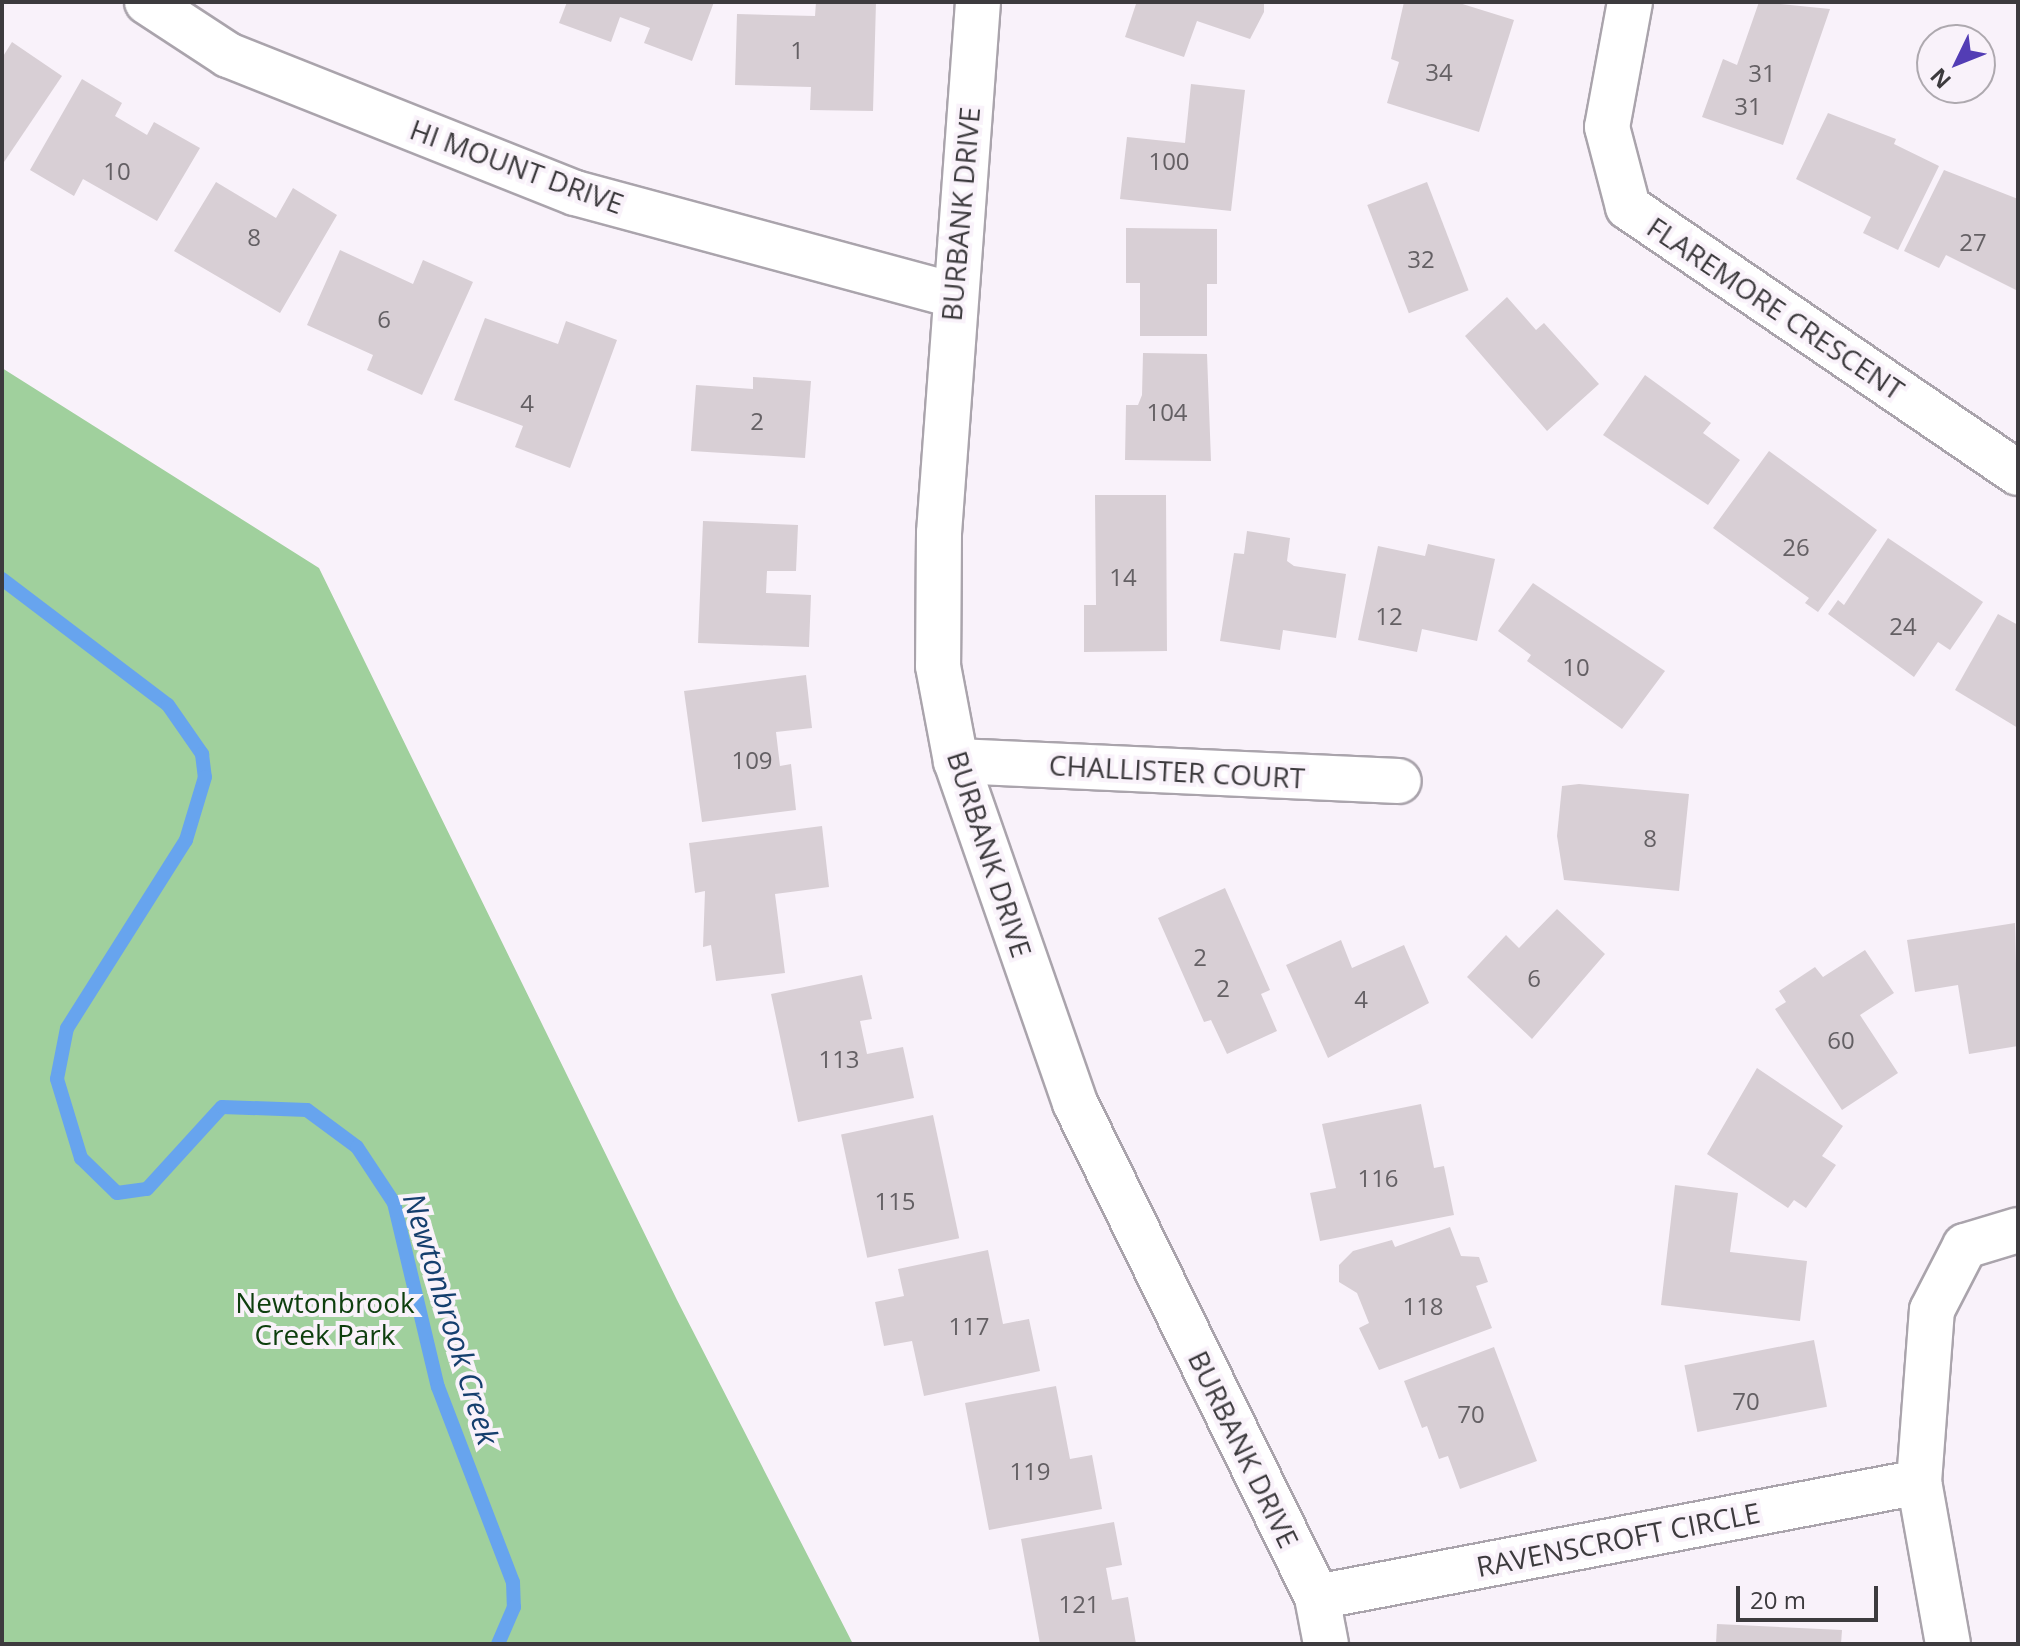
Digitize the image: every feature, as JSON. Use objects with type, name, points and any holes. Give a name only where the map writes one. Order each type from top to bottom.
[{"type":"street","name":"HI MOUNT DRIVE","points":[[147,2],[228,55],[575,193],[953,295]]},
{"type":"street","name":"BURBANK DRIVE","points":[[978,2],[953,295],[938,666],[956,761],[1075,1103],[1317,1597],[1326,1644]]},
{"type":"street","name":"FLAREMORE CRESCENT","points":[[1630,2],[1607,127],[1628,207],[2018,473]]},
{"type":"street","name":"CHALLISTER COURT","points":[[956,761],[1399,781]]},
{"type":"street","points":[[1948,1644],[1919,1482],[1932,1310],[1965,1246],[2018,1230]]},
{"type":"street","name":"RAVENSCROFT CIRCLE","points":[[1317,1597],[1919,1482]]},
{"type":"green space","name":"Newtonbrook Creek Park","points":[[2,368],[319,568],[677,1300],[853,1644],[2,1644]]},
{"type":"building","points":[[567,2],[714,2],[692,61],[644,43],[650,28],[620,17],[611,42],[559,23]]},
{"type":"building","points":[[816,2],[876,2],[873,111],[810,110],[811,87],[735,85],[737,14],[815,16]]},
{"type":"building","points":[[1131,2],[1264,2],[1264,12],[1250,39],[1197,21],[1184,57],[1125,37],[1136,4]]},
{"type":"building","points":[[1404,2],[1456,2],[1514,20],[1479,132],[1387,103],[1399,62],[1391,59]]},
{"type":"building","points":[[1759,2],[1830,9],[1783,145],[1702,117],[1723,59],[1737,65]]},
{"type":"building","points":[[12,42],[62,76],[2,165],[2,58]]},
{"type":"building","points":[[82,79],[122,103],[115,116],[147,135],[154,122],[200,148],[157,221],[83,179],[74,196],[30,170]]},
{"type":"building","points":[[1191,84],[1245,90],[1231,211],[1120,199],[1127,137],[1185,143]]},
{"type":"building","points":[[1828,113],[1896,139],[1894,144],[1939,166],[1898,250],[1863,233],[1871,217],[1796,179]]},
{"type":"building","points":[[1944,170],[2018,199],[2018,291],[1946,255],[1939,268],[1904,251]]},
{"type":"building","points":[[216,182],[276,218],[293,188],[337,215],[280,313],[174,251]]},
{"type":"building","points":[[1427,182],[1469,290],[1409,313],[1367,205]]},
{"type":"building","points":[[1126,228],[1217,229],[1217,284],[1207,284],[1207,336],[1140,336],[1140,283],[1126,283]]},
{"type":"building","points":[[340,250],[413,284],[423,260],[473,282],[422,395],[367,370],[373,355],[307,325]]},
{"type":"building","points":[[1507,297],[1536,330],[1544,323],[1599,384],[1547,431],[1465,336]]},
{"type":"building","points":[[485,318],[558,344],[566,321],[617,340],[570,468],[515,447],[523,426],[454,400]]},
{"type":"building","points":[[1143,353],[1207,354],[1211,461],[1125,460],[1126,405],[1138,405],[1142,395]]},
{"type":"building","points":[[1645,375],[1711,423],[1703,433],[1740,460],[1708,505],[1603,435]]},
{"type":"building","points":[[753,377],[811,381],[805,458],[691,451],[696,385],[753,389]]},
{"type":"building","points":[[1769,451],[1877,530],[1818,612],[1805,603],[1809,598],[1713,528]]},
{"type":"building","points":[[1095,495],[1166,495],[1167,651],[1084,652],[1084,605],[1096,605]]},
{"type":"building","points":[[703,521],[798,525],[796,571],[767,571],[766,593],[811,595],[809,647],[698,643]]},
{"type":"building","points":[[1247,531],[1290,538],[1287,561],[1294,566],[1346,574],[1336,638],[1283,630],[1280,650],[1220,641],[1234,553],[1244,554]]},
{"type":"building","points":[[1888,538],[1983,602],[1950,650],[1938,642],[1914,677],[1828,614],[1838,600],[1844,605]]},
{"type":"building","points":[[1428,544],[1495,559],[1477,641],[1422,629],[1417,652],[1358,640],[1378,546],[1425,556]]},
{"type":"building","points":[[1533,583],[1665,671],[1622,729],[1527,661],[1531,655],[1498,631]]},
{"type":"building","points":[[1998,614],[2018,625],[2018,728],[1955,690]]},
{"type":"building","points":[[806,675],[812,728],[776,732],[780,766],[791,764],[796,810],[702,822],[684,691]]},
{"type":"building","points":[[1579,784],[1689,794],[1679,891],[1564,880],[1557,836],[1562,786]]},
{"type":"building","points":[[822,826],[829,887],[775,894],[785,973],[716,981],[711,945],[703,947],[705,891],[695,893],[689,843]]},
{"type":"building","points":[[1225,888],[1270,990],[1261,994],[1277,1031],[1227,1054],[1211,1020],[1204,1022],[1158,918]]},
{"type":"building","points":[[1557,909],[1605,954],[1532,1039],[1467,977],[1506,935],[1519,948]]},
{"type":"building","points":[[2015,923],[2018,1046],[1969,1054],[1958,985],[1915,992],[1907,940]]},
{"type":"building","points":[[1341,940],[1352,968],[1404,945],[1429,1003],[1328,1058],[1286,965]]},
{"type":"building","points":[[1865,950],[1894,993],[1860,1015],[1898,1073],[1842,1110],[1775,1009],[1786,1002],[1779,991],[1815,967],[1823,977]]},
{"type":"building","points":[[862,975],[872,1019],[860,1021],[867,1054],[903,1047],[914,1098],[798,1122],[771,994]]},
{"type":"building","points":[[1757,1068],[1843,1126],[1822,1156],[1836,1165],[1806,1208],[1794,1200],[1788,1208],[1707,1154]]},
{"type":"building","points":[[1421,1104],[1434,1168],[1444,1166],[1454,1215],[1320,1241],[1310,1193],[1336,1188],[1322,1124]]},
{"type":"building","points":[[933,1115],[959,1238],[867,1258],[841,1135]]},
{"type":"building","points":[[1675,1185],[1738,1193],[1730,1252],[1807,1261],[1800,1321],[1661,1305]]},
{"type":"building","points":[[1450,1227],[1461,1256],[1479,1257],[1488,1282],[1476,1286],[1492,1328],[1379,1370],[1359,1328],[1369,1323],[1357,1293],[1339,1282],[1339,1265],[1353,1251],[1392,1240],[1395,1247]]},
{"type":"building","points":[[988,1250],[1003,1324],[1029,1319],[1040,1371],[924,1396],[912,1341],[884,1346],[875,1302],[904,1296],[898,1269]]},
{"type":"building","points":[[1814,1340],[1827,1407],[1697,1432],[1684,1365]]},
{"type":"building","points":[[1494,1347],[1537,1461],[1460,1489],[1448,1456],[1439,1459],[1427,1426],[1422,1428],[1404,1381]]},
{"type":"building","points":[[1056,1386],[1070,1459],[1092,1455],[1102,1509],[989,1530],[965,1403]]},
{"type":"building","points":[[1114,1522],[1122,1565],[1106,1568],[1112,1600],[1128,1597],[1136,1644],[1040,1644],[1021,1539]]},
{"type":"building","points":[[1717,1624],[1842,1630],[1841,1644],[1716,1644]]},
{"type":"waterway","name":"Newtonbrook Creek","points":[[2,579],[168,705],[202,754],[205,777],[186,840],[67,1028],[57,1079],[81,1158],[117,1193],[147,1189],[222,1107],[307,1110],[357,1147],[394,1203],[438,1387],[513,1582],[514,1607],[498,1644]]}]
